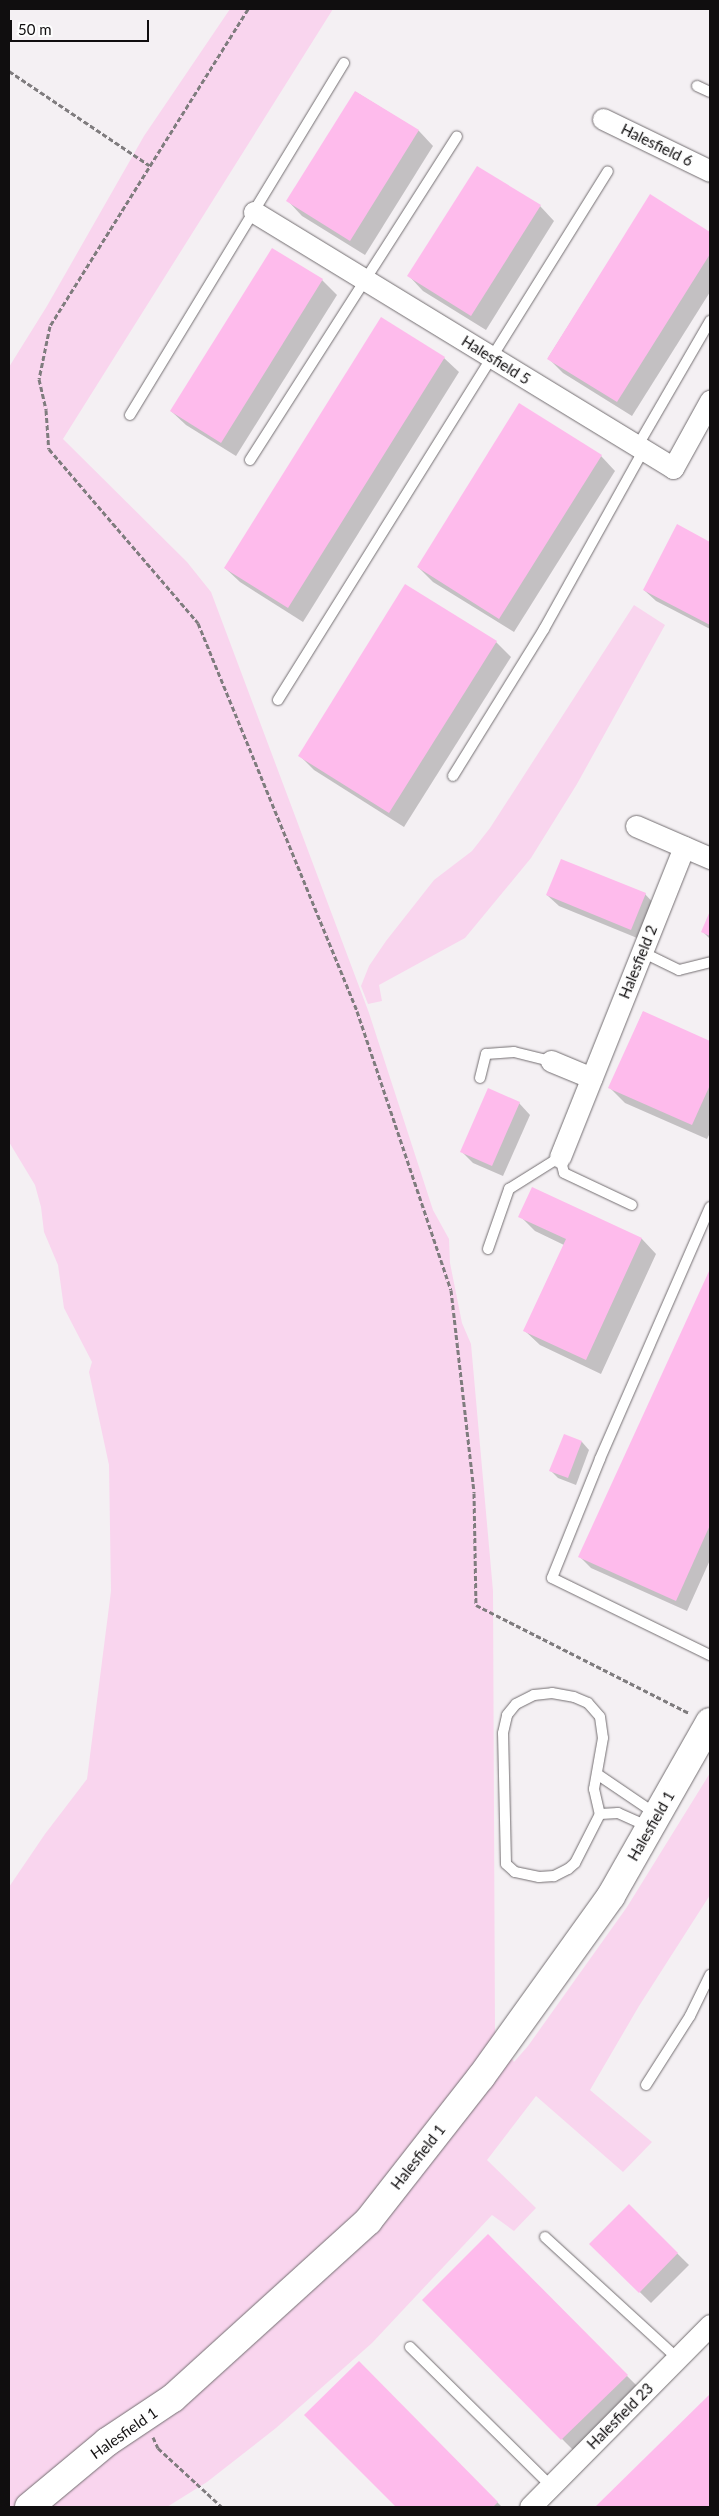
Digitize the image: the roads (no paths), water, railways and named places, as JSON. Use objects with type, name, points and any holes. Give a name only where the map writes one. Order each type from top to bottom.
[{"type":"street","name":"Halesfield 6","points":[[603,119],[710,171]]},
{"type":"street","name":"Halesfield 5","points":[[254,212],[673,468],[709,407]]},
{"type":"street","points":[[636,826],[710,858]]},
{"type":"street","name":"Halesfield 2","points":[[560,1157],[684,847]]},
{"type":"street","points":[[551,1061],[592,1078]]},
{"type":"street","name":"Halesfield 1","points":[[29,2507],[107,2442],[173,2398],[368,2221],[481,2077],[606,1904],[710,1722]]},
{"type":"street","name":"Halesfield 23","points":[[530,2507],[710,2325]]},
{"type":"lane","points":[[130,415],[344,63]]},
{"type":"lane","points":[[697,86],[710,92]]},
{"type":"lane","points":[[250,460],[457,136]]},
{"type":"lane","points":[[278,700],[608,171]]},
{"type":"lane","points":[[453,776],[544,629],[710,321]]},
{"type":"lane","points":[[642,952],[679,970],[710,962]]},
{"type":"lane","points":[[480,1078],[486,1054],[514,1052],[551,1061]]},
{"type":"lane","points":[[488,1249],[509,1189],[560,1157],[564,1173],[632,1205]]},
{"type":"lane","points":[[710,1208],[600,1459],[552,1578],[710,1655]]},
{"type":"lane","points":[[543,1693],[563,1694],[588,1703],[600,1717],[604,1729],[597,1774],[594,1790],[600,1814],[579,1858],[568,1870],[554,1876],[539,1877],[508,1868],[505,1862],[503,1733],[511,1709],[528,1697],[543,1693]]},
{"type":"lane","points":[[597,1774],[654,1821]]},
{"type":"lane","points":[[600,1814],[618,1813],[654,1821]]},
{"type":"lane","points":[[646,2085],[690,2016],[710,1975]]},
{"type":"lane","points":[[545,2237],[677,2358]]},
{"type":"lane","points":[[410,2347],[551,2486]]}]
